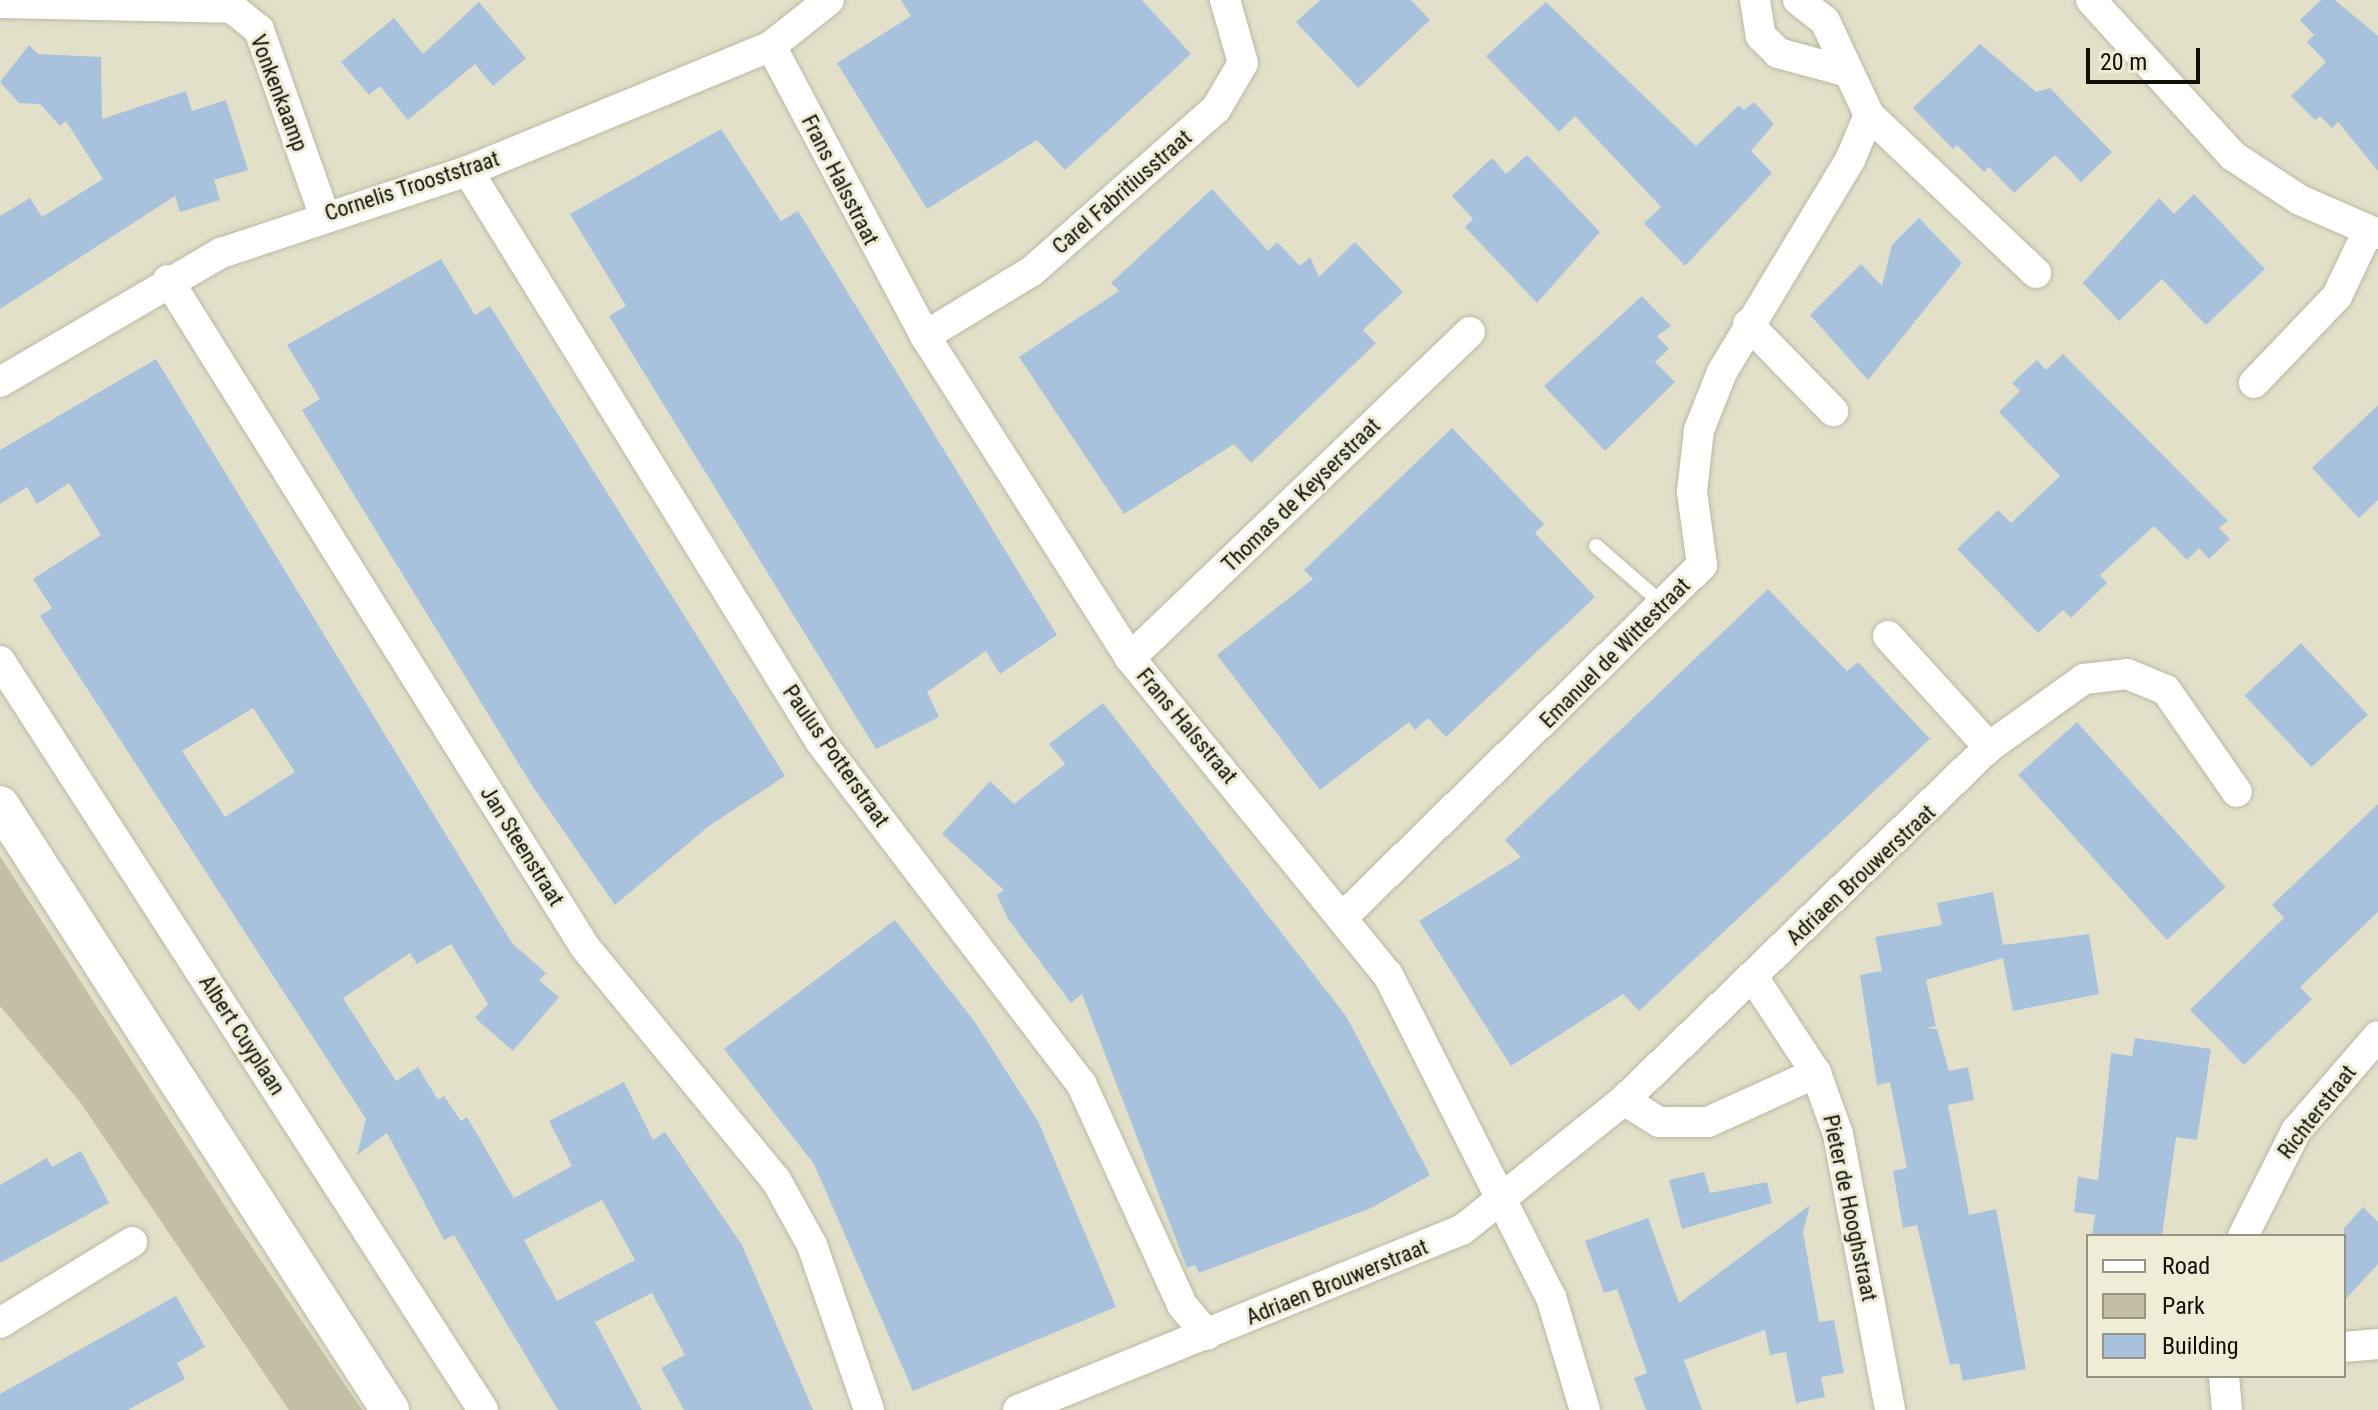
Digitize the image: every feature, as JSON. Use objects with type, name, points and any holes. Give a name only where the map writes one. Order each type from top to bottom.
[{"type":"street","name":"Cornelis Trooststraat","points":[[0,382],[168,280],[324,215],[468,171],[771,46],[829,0]]},
{"type":"street","name":"Carel Fabritiusstraat","points":[[925,336],[1032,271],[1216,109],[1243,63],[1225,0]]},
{"type":"street","points":[[1755,0],[1761,36],[1778,53],[1848,72]]},
{"type":"street","points":[[1798,0],[1825,21],[1869,115],[2036,273]]},
{"type":"street","points":[[2091,0],[2233,156],[2300,200],[2373,232],[2337,296],[2254,383]]},
{"type":"street","name":"Vonkenkaamp","points":[[0,3],[203,2],[232,8],[259,30],[324,215]]},
{"type":"street","name":"Frans Halsstraat","points":[[771,46],[925,336],[1130,658],[1344,916],[1388,975],[1551,1297],[1585,1410]]},
{"type":"street","name":"Emanuel de Wittestraat","points":[[1344,916],[1665,607],[1702,565],[1692,492],[1699,430],[1748,324],[1850,160],[1869,115]]},
{"type":"street","name":"Paulus Potterstraat","points":[[468,171],[820,741],[1081,1083],[1182,1305],[1207,1335]]},
{"type":"street","name":"Jan Steenstraat","points":[[168,280],[585,947],[776,1180],[812,1245],[869,1410]]},
{"type":"street","points":[[1748,324],[1833,411]]},
{"type":"street","name":"Thomas de Keyserstraat","points":[[1130,658],[1470,332]]},
{"type":"street","points":[[1888,636],[1989,747]]},
{"type":"street","name":"Albert Cuyplaan","points":[[0,661],[483,1410]]},
{"type":"street","name":"Adriaen Brouwerstraat","points":[[1018,1410],[1462,1230],[1499,1197],[1624,1100],[1989,747],[2084,679],[2127,674],[2166,690],[2237,792]]},
{"type":"street","points":[[0,805],[390,1410]]},
{"type":"street","name":"Pieter de Hooghstraat","points":[[1753,977],[1816,1073],[1838,1134],[1890,1410]]},
{"type":"street","name":"Richterstraat","points":[[2244,1234],[2296,1131],[2378,1036]]},
{"type":"street","points":[[1624,1100],[1659,1122],[1708,1122],[1816,1073]]},
{"type":"street","points":[[0,1323],[132,1242]]},
{"type":"street","points":[[2346,1347],[2378,1344]]},
{"type":"street","points":[[2224,1378],[2227,1410]]},
{"type":"lane","points":[[1596,546],[1665,607]]},
{"type":"green space","points":[[0,856],[235,1222],[362,1410],[289,1410],[80,1102],[0,1006]]},
{"type":"building","points":[[901,0],[1142,0],[1191,54],[1065,170],[1037,140],[927,209],[837,63],[911,16]]},
{"type":"building","points":[[1320,0],[1411,0],[1430,20],[1358,88],[1296,22]]},
{"type":"building","points":[[2321,0],[2335,0],[2378,36],[2378,171],[2338,122],[2332,128],[2320,116],[2315,120],[2291,96],[2326,62],[2307,42],[2314,35],[2300,20]]},
{"type":"building","points":[[479,2],[526,58],[493,86],[475,64],[408,120],[380,86],[369,95],[341,62],[394,18],[423,54]]},
{"type":"building","points":[[1546,2],[1696,146],[1739,105],[1744,110],[1754,102],[1774,124],[1751,151],[1772,173],[1685,266],[1644,223],[1661,207],[1575,116],[1559,132],[1486,56]]},
{"type":"building","points":[[1980,44],[2036,92],[2050,88],[2112,152],[2081,182],[2055,155],[2014,193],[1989,167],[1984,172],[1957,145],[1953,149],[1913,108]]},
{"type":"building","points":[[29,45],[38,54],[101,57],[102,119],[186,91],[192,111],[226,100],[248,170],[214,180],[220,200],[180,212],[175,196],[0,309],[0,216],[30,198],[42,217],[103,179],[66,121],[60,126],[40,104],[19,103],[0,82]]},
{"type":"building","points":[[721,129],[781,221],[798,211],[1057,635],[1000,674],[986,651],[927,692],[939,717],[876,749],[609,316],[626,306],[570,214]]},
{"type":"building","points":[[1527,155],[1600,232],[1537,303],[1465,227],[1473,219],[1452,196],[1492,158],[1506,174]]},
{"type":"building","points":[[1212,189],[1268,251],[1277,242],[1300,266],[1310,257],[1319,277],[1355,242],[1403,292],[1363,330],[1376,343],[1251,463],[1234,444],[1124,514],[1019,357],[1119,291],[1111,283]]},
{"type":"building","points":[[2194,194],[2265,269],[2206,325],[2162,279],[2119,321],[2083,283],[2159,198],[2174,214]]},
{"type":"building","points":[[1919,218],[1962,263],[1868,380],[1810,315],[1861,264],[1882,286],[1892,245]]},
{"type":"building","points":[[441,259],[475,315],[490,306],[785,776],[709,826],[615,905],[531,784],[302,410],[320,399],[287,345]]},
{"type":"building","points":[[1642,296],[1671,326],[1657,336],[1669,349],[1655,362],[1675,382],[1605,451],[1544,386]]},
{"type":"building","points":[[2063,354],[2228,521],[2219,528],[2230,539],[2209,559],[2199,548],[2187,560],[2154,526],[2100,575],[2107,583],[2071,618],[2063,610],[2038,633],[1957,549],[1998,510],[2011,523],[2060,476],[1999,412],[2020,391],[2012,383],[2037,360],[2046,370]]},
{"type":"building","points":[[156,359],[512,943],[546,973],[539,980],[559,997],[513,1051],[475,1018],[488,1004],[451,944],[417,964],[410,953],[343,998],[396,1081],[418,1067],[438,1100],[444,1096],[461,1121],[467,1117],[514,1198],[572,1166],[549,1121],[624,1082],[653,1140],[665,1132],[742,1245],[813,1410],[684,1410],[661,1368],[685,1355],[652,1293],[595,1322],[642,1410],[558,1410],[454,1235],[444,1240],[387,1133],[357,1155],[366,1119],[40,616],[52,608],[33,579],[101,535],[69,483],[37,504],[27,487],[0,504],[0,450]],"holes":[[[253,708],[295,772],[225,817],[182,751]],[[602,1200],[635,1260],[557,1301],[524,1240]]]},
{"type":"building","points":[[2378,405],[2378,500],[2359,518],[2312,468]]},
{"type":"building","points":[[1452,428],[1544,524],[1535,533],[1595,597],[1446,737],[1428,718],[1415,730],[1409,722],[1320,790],[1217,655],[1313,579],[1304,570]]},
{"type":"building","points":[[1768,589],[1847,671],[1858,662],[1930,739],[1639,1011],[1623,994],[1511,1066],[1419,921],[1521,857],[1505,840]]},
{"type":"building","points":[[2301,643],[2368,715],[2312,767],[2245,696]]},
{"type":"building","points":[[1103,703],[1346,1016],[1430,1175],[1371,1208],[1199,1273],[1195,1265],[1187,1268],[1082,994],[1071,1003],[1008,919],[997,895],[1004,890],[942,834],[990,781],[1014,804],[1065,764],[1049,744]]},
{"type":"building","points":[[2077,722],[2226,887],[2167,940],[2018,775]]},
{"type":"building","points":[[2378,804],[2378,912],[2300,987],[2312,999],[2244,1065],[2190,1010],[2284,918],[2272,905]]},
{"type":"building","points":[[1993,892],[2003,945],[2089,934],[2099,994],[2013,1011],[2003,958],[1926,980],[1936,1026],[1926,1028],[1937,1029],[1949,1071],[1968,1067],[1974,1100],[1948,1105],[1969,1215],[1996,1209],[2026,1369],[1963,1381],[1959,1363],[1950,1365],[1917,1225],[1903,1228],[1893,1171],[1907,1168],[1890,1082],[1877,1085],[1860,975],[1882,971],[1875,937],[1942,925],[1937,903]]},
{"type":"building","points":[[895,920],[975,1022],[1038,1121],[1116,1307],[913,1391],[814,1164],[724,1049]]},
{"type":"building","points":[[2135,1038],[2211,1049],[2197,1140],[2176,1137],[2162,1234],[2092,1234],[2095,1215],[2074,1212],[2078,1177],[2098,1180],[2111,1053],[2132,1056]]},
{"type":"building","points":[[81,1151],[109,1203],[0,1263],[0,1185],[47,1158],[52,1167]]},
{"type":"building","points":[[1704,1172],[1710,1193],[1767,1182],[1772,1203],[1682,1229],[1669,1180]]},
{"type":"building","points":[[1810,1205],[1803,1232],[1819,1322],[1834,1320],[1844,1373],[1821,1377],[1825,1397],[1796,1403],[1786,1352],[1770,1355],[1765,1330],[1684,1360],[1702,1410],[1646,1410],[1634,1378],[1647,1373],[1617,1289],[1604,1293],[1585,1241],[1648,1218],[1679,1303]]},
{"type":"building","points":[[2363,1207],[2378,1222],[2378,1264],[2346,1299],[2346,1234],[2344,1228]]},
{"type":"building","points":[[176,1296],[205,1347],[177,1363],[185,1379],[128,1410],[0,1410],[0,1394]]}]
